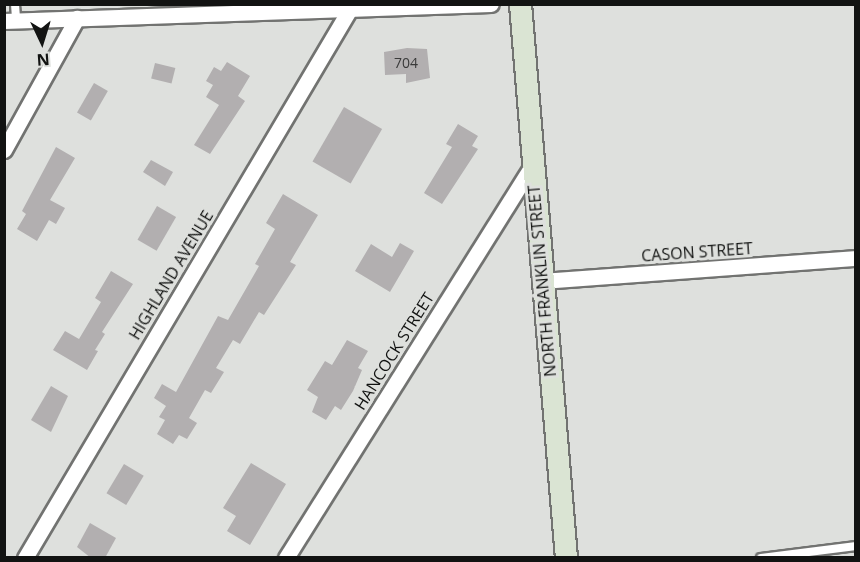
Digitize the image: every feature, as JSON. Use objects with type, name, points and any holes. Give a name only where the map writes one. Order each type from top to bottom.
[{"type":"street","points":[[12,15],[77,18],[348,12],[491,4]]},
{"type":"street","name":"NORTH FRANKLIN STREET","points":[[520,4],[566,558]]},
{"type":"street","name":"HIGHLAND AVENUE","points":[[25,558],[348,12]]},
{"type":"street","points":[[4,150],[77,18]]},
{"type":"street","name":"HANCOCK STREET","points":[[286,558],[533,164]]},
{"type":"street","name":"CASON STREET","points":[[542,281],[855,258]]},
{"type":"lane","points":[[761,558],[855,546]]},
{"type":"building","points":[[407,48],[427,49],[430,78],[406,83],[406,74],[385,75],[384,52]]},
{"type":"building","points":[[227,62],[250,76],[238,96],[245,101],[210,154],[194,145],[219,105],[206,97],[213,85],[206,81],[214,67],[221,71]]},
{"type":"building","points":[[155,63],[175,68],[172,84],[151,79]]},
{"type":"building","points":[[94,83],[108,91],[91,120],[77,112]]},
{"type":"building","points":[[344,107],[382,129],[351,184],[312,162]]},
{"type":"building","points":[[458,124],[478,136],[472,146],[478,149],[442,204],[424,193],[452,147],[446,144]]},
{"type":"building","points":[[56,147],[75,158],[50,200],[65,208],[56,224],[49,220],[37,241],[17,229],[26,214],[22,211]]},
{"type":"building","points":[[151,160],[173,172],[165,186],[143,172]]},
{"type":"building","points":[[283,194],[318,215],[290,262],[296,265],[264,315],[259,312],[240,344],[233,340],[216,368],[224,372],[211,393],[205,390],[189,418],[197,423],[187,439],[179,435],[173,444],[157,434],[165,420],[159,417],[166,406],[154,398],[162,384],[176,392],[218,316],[228,320],[259,266],[255,264],[275,229],[266,223]]},
{"type":"building","points":[[157,206],[176,217],[157,251],[138,240]]},
{"type":"building","points":[[400,243],[414,251],[390,292],[355,271],[371,244],[392,257]]},
{"type":"building","points":[[111,271],[133,284],[102,332],[105,334],[87,370],[53,350],[65,331],[79,339],[101,302],[95,298]]},
{"type":"building","points":[[347,340],[368,351],[358,368],[362,370],[353,391],[341,410],[335,406],[326,420],[312,412],[318,397],[307,390],[325,361],[332,365]]},
{"type":"building","points":[[51,386],[68,396],[51,432],[31,420]]},
{"type":"building","points":[[251,463],[286,484],[250,545],[227,531],[236,516],[223,508]]},
{"type":"building","points":[[124,464],[144,476],[126,505],[106,493]]},
{"type":"building","points":[[90,523],[116,538],[105,558],[91,558],[77,547]]}]
